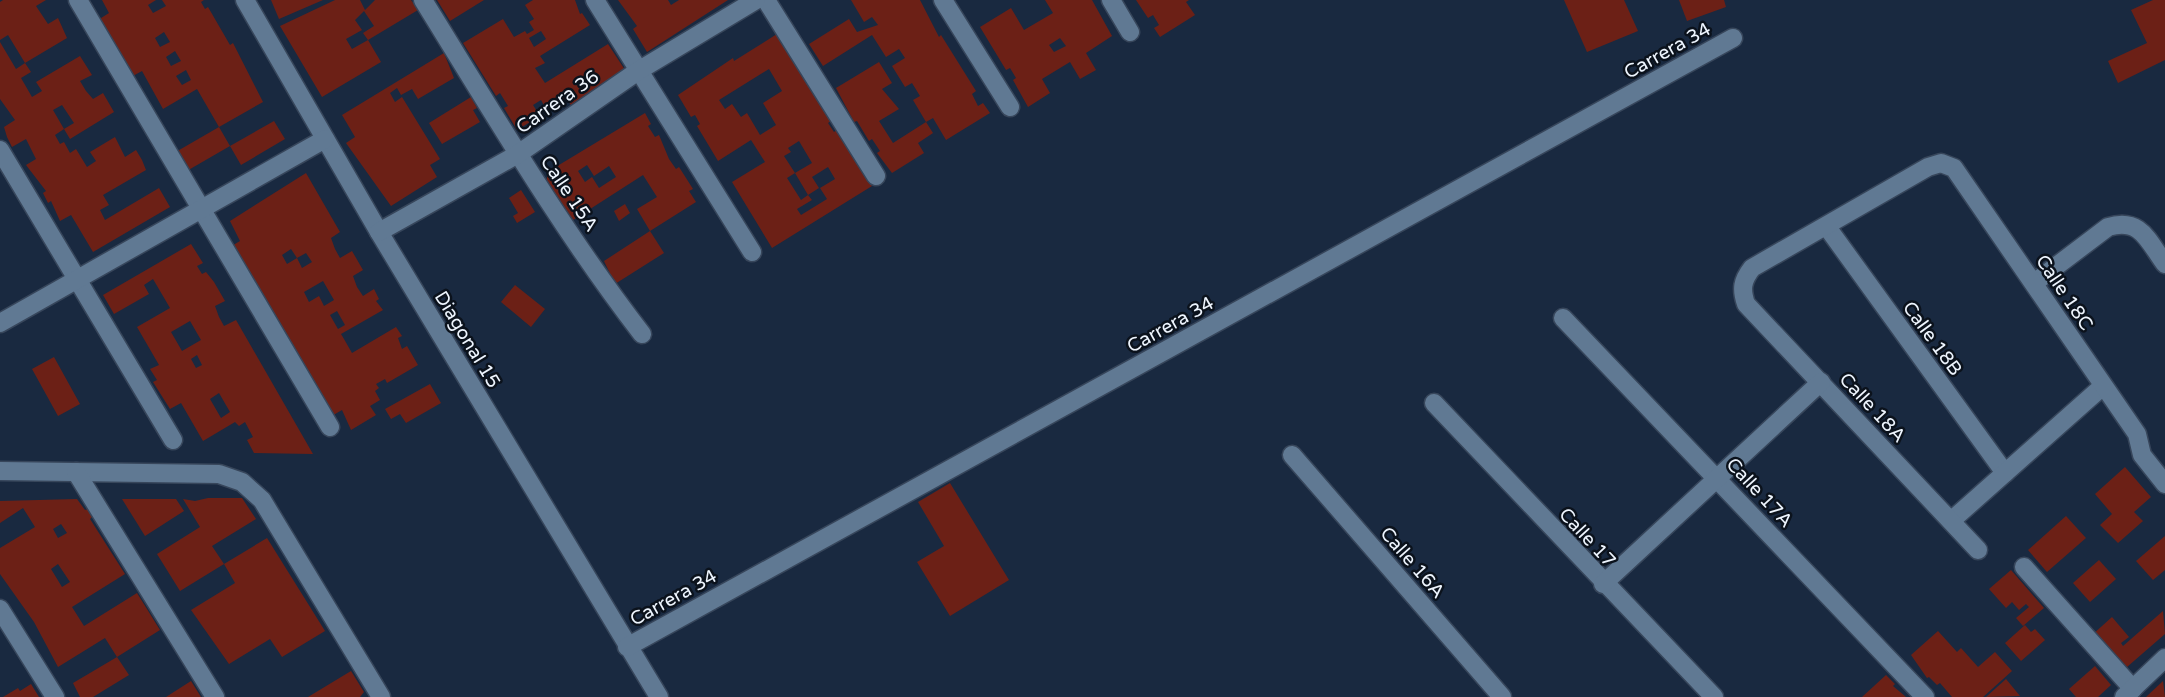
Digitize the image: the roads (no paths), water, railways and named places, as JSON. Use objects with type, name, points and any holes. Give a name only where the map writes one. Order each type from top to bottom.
[{"type":"street","points":[[78,0],[330,427]]},
{"type":"street","name":"Diagonal 15","points":[[245,0],[379,232],[626,647],[659,697]]},
{"type":"street","name":"Calle 15A","points":[[423,0],[518,154],[615,300],[642,334]]},
{"type":"street","points":[[595,0],[752,252]]},
{"type":"street","name":"Carrera 36","points":[[379,232],[518,154],[638,71],[756,0]]},
{"type":"street","points":[[766,0],[876,176]]},
{"type":"street","points":[[943,0],[1010,107]]},
{"type":"street","points":[[1111,0],[1130,32]]},
{"type":"street","name":"Carrera 34","points":[[626,647],[1733,38]]},
{"type":"street","points":[[0,323],[325,139]]},
{"type":"street","points":[[0,150],[173,440]]},
{"type":"street","name":"Calle 18C","points":[[1827,227],[1928,167],[1941,163],[1954,168],[2137,434],[2142,455],[2165,484]]},
{"type":"street","points":[[2034,283],[2108,227],[2122,223],[2137,227],[2165,264]]},
{"type":"street","name":"Calle 18A","points":[[1827,227],[1752,268],[1744,279],[1741,291],[1746,304],[1978,550]]},
{"type":"street","name":"Calle 18B","points":[[1827,227],[2005,473]]},
{"type":"street","name":"Calle 17A","points":[[1563,318],[1720,479],[1924,697]]},
{"type":"street","points":[[1604,584],[1720,479],[1821,382]]},
{"type":"street","points":[[1952,520],[2104,386]]},
{"type":"street","name":"Calle 17","points":[[1434,403],[1714,697]]},
{"type":"street","name":"Calle 16A","points":[[1292,455],[1502,697]]},
{"type":"street","points":[[0,471],[219,474],[242,482],[262,500],[381,697]]},
{"type":"street","points":[[76,472],[215,697]]},
{"type":"street","points":[[2024,567],[2128,693],[2165,658]]},
{"type":"street","points":[[0,609],[55,697]]}]
